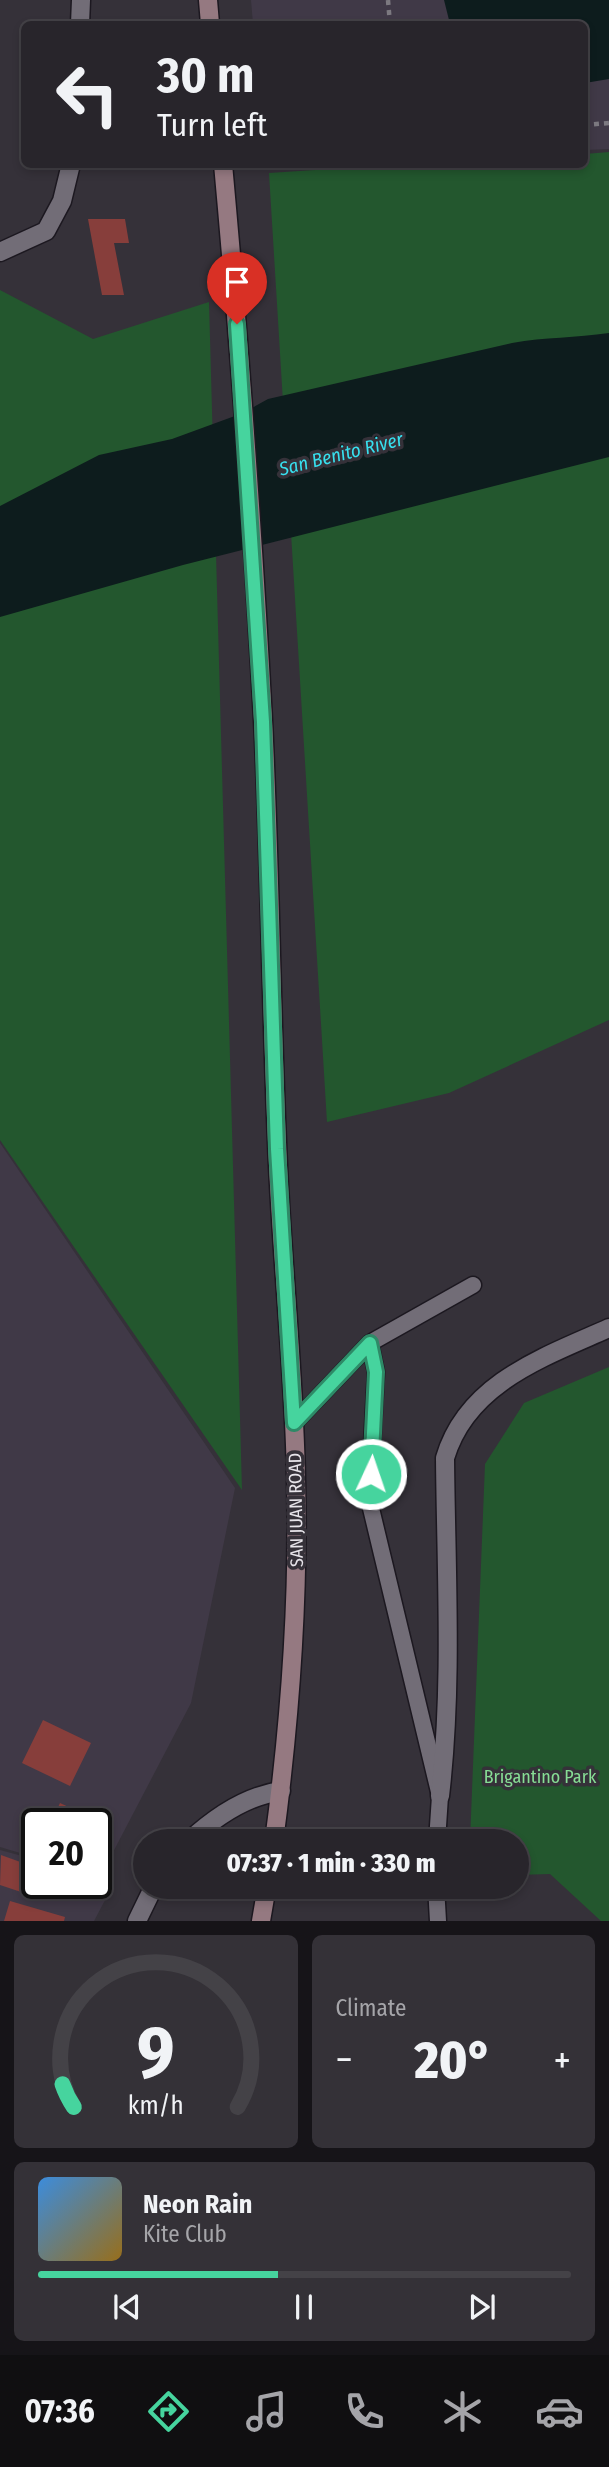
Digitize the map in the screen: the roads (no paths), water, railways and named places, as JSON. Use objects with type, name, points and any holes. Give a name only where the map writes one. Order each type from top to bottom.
[{"type":"main road","points":[[208,0],[210,21]]},
{"type":"main road","name":"SAN JUAN ROAD","points":[[223,168],[235,298],[263,722],[277,1149],[294,1423],[297,1578],[276,1829]]},
{"type":"main road","points":[[261,1921],[265,1899]]},
{"type":"street","points":[[80,21],[81,0]]},
{"type":"street","points":[[0,252],[46,231],[62,201],[70,168]]},
{"type":"street","points":[[440,1796],[447,1735],[445,1458],[449,1443],[457,1424],[479,1398],[504,1379],[609,1328]]},
{"type":"street","points":[[202,1829],[246,1801],[281,1791]]},
{"type":"street","points":[[137,1921],[148,1899]]},
{"type":"lane","points":[[294,1423],[370,1343],[474,1286]]},
{"type":"lane","points":[[370,1343],[376,1372],[369,1500],[440,1796],[438,1829]]},
{"type":"lane","points":[[437,1899],[438,1921]]},
{"type":"water","points":[[444,0],[609,0],[609,79],[588,82],[588,21],[449,21]]},
{"type":"water","name":"San Benito River","points":[[609,333],[609,457],[183,565],[0,617],[0,506],[99,455],[172,439],[243,413],[268,399],[512,343]]},
{"type":"park label","name":"Brigantino Park","points":[[540,1777]]}]
